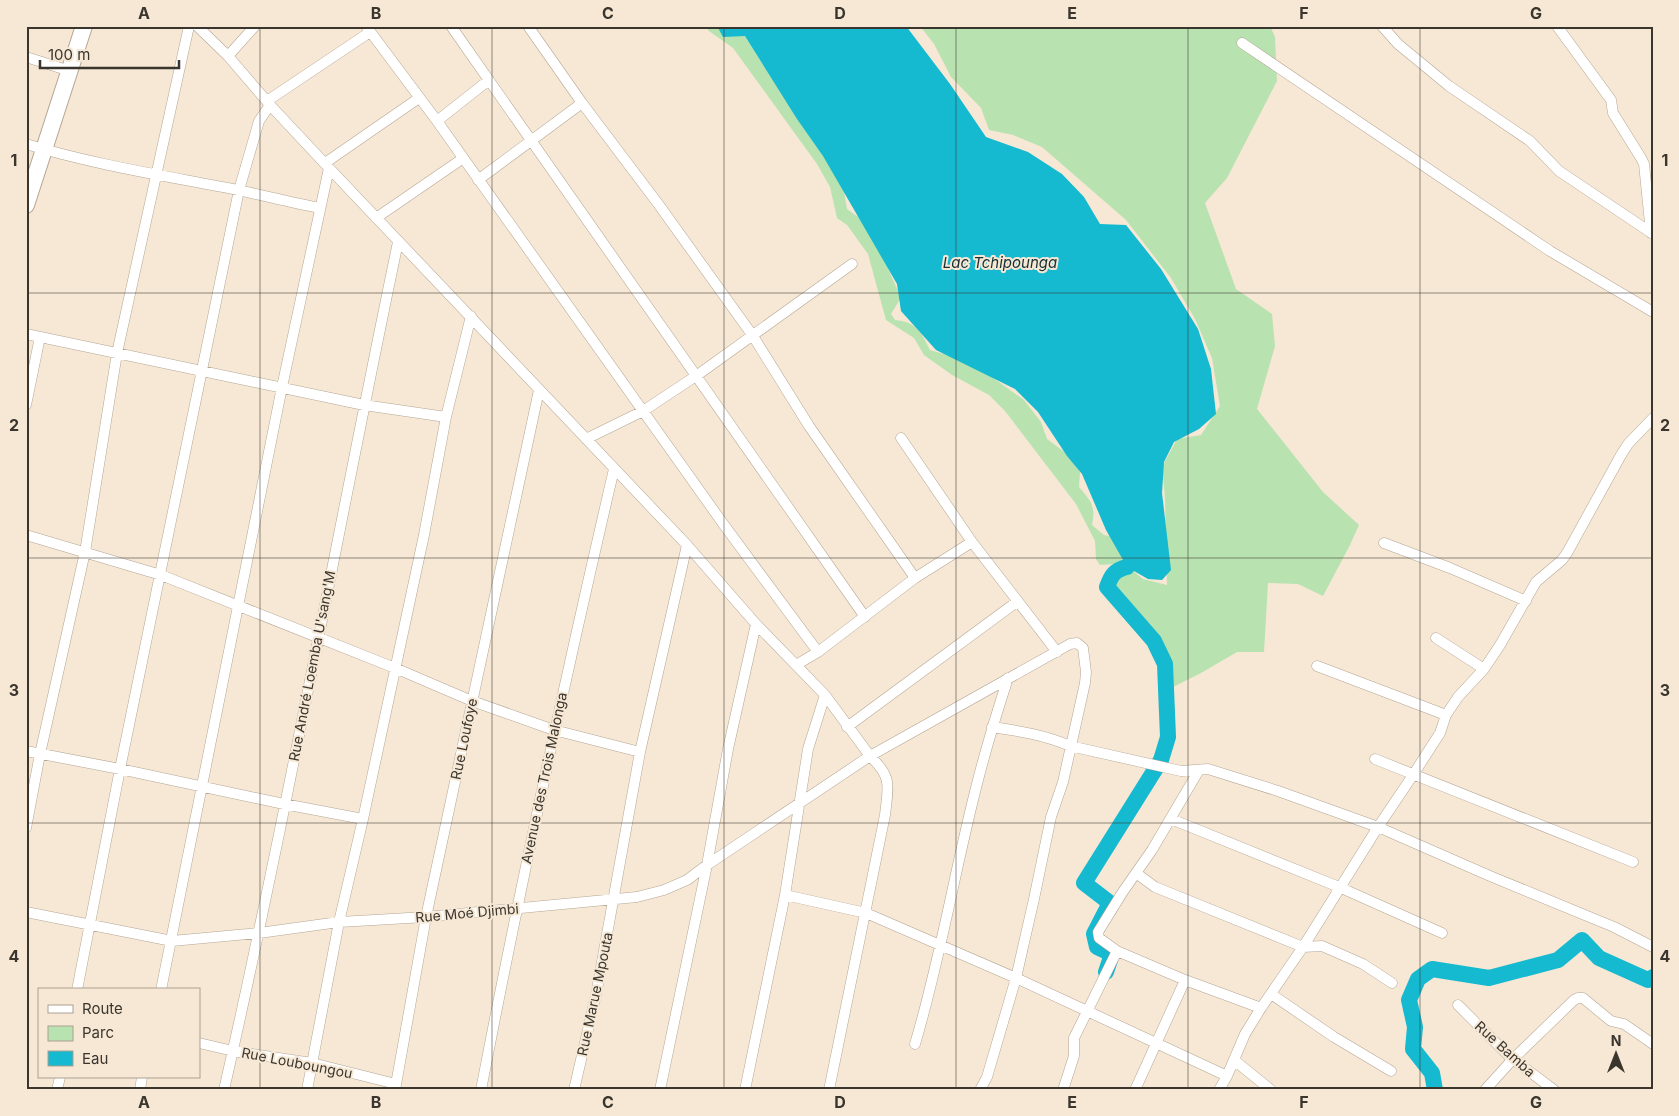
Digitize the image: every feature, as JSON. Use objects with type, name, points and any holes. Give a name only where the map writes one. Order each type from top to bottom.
[{"type":"highway","points":[[26,205],[84,26]]},
{"type":"street","points":[[26,828],[40,754],[85,552],[117,353],[189,26]]},
{"type":"street","points":[[197,26],[228,56],[398,242],[687,545],[756,624],[825,695],[870,756],[882,767],[888,780],[885,815],[829,1090]]},
{"type":"street","points":[[228,56],[255,26]]},
{"type":"street","points":[[451,26],[865,617]]},
{"type":"street","points":[[528,26],[582,103],[659,204],[753,336],[809,426],[916,578]]},
{"type":"street","points":[[1382,26],[1398,44],[1449,86],[1530,141],[1559,171],[1652,234]]},
{"type":"street","points":[[1557,26],[1611,100],[1613,113],[1644,164],[1652,234]]},
{"type":"street","points":[[78,988],[120,769],[202,370],[240,190],[259,121],[269,103],[368,29],[437,121],[462,159],[724,525],[818,652]]},
{"type":"street","points":[[1242,43],[1550,251],[1653,312]]},
{"type":"street","points":[[26,57],[70,71]]},
{"type":"street","points":[[437,121],[489,80]]},
{"type":"street","points":[[161,988],[327,166],[419,98]]},
{"type":"street","points":[[478,180],[582,103]]},
{"type":"street","points":[[26,144],[44,150],[157,176],[240,190],[320,208]]},
{"type":"street","points":[[376,218],[462,159]]},
{"type":"street","name":"Rue André Loemba U'sang'M","points":[[224,1090],[259,933],[398,242]]},
{"type":"street","points":[[586,439],[643,411],[753,336],[852,264]]},
{"type":"street","points":[[307,1090],[339,922],[424,535],[446,417],[470,316]]},
{"type":"street","points":[[26,334],[364,405],[446,417]]},
{"type":"street","points":[[26,405],[40,337]]},
{"type":"street","name":"Rue Loufoye","points":[[395,1087],[426,918],[539,390]]},
{"type":"street","points":[[1219,1090],[1227,1076],[1244,1034],[1440,733],[1446,715],[1458,697],[1484,670],[1536,582],[1562,560],[1628,444],[1653,418]]},
{"type":"street","points":[[902,438],[972,542],[1057,652]]},
{"type":"street","name":"Avenue des Trois Malonga","points":[[481,1090],[516,909],[554,730],[614,469]]},
{"type":"street","points":[[26,535],[161,575],[395,668],[472,701],[554,730],[640,752]]},
{"type":"street","points":[[796,664],[818,652],[916,578],[972,542]]},
{"type":"street","points":[[1384,543],[1450,568],[1526,601]]},
{"type":"street","name":"Rue Marue Mpouta","points":[[574,1090],[596,995],[640,752],[687,545]]},
{"type":"street","points":[[848,727],[1018,601]]},
{"type":"street","points":[[660,1090],[707,865],[728,749],[756,624]]},
{"type":"street","points":[[1436,638],[1484,670]]},
{"type":"street","name":"Rue Moé Djimbi","points":[[26,912],[172,941],[259,933],[339,922],[426,918],[637,897],[664,890],[687,880],[870,756],[1008,678],[1070,644],[1076,643],[1082,648],[1084,655],[1085,683],[1070,746]]},
{"type":"street","points":[[1317,666],[1446,715]]},
{"type":"street","points":[[915,1044],[928,1000],[977,782],[1008,678]]},
{"type":"street","points":[[745,1090],[785,895],[808,749],[825,695]]},
{"type":"street","points":[[992,727],[1026,732],[1070,746],[1181,772],[1208,770],[1278,791],[1378,827],[1614,927],[1653,947]]},
{"type":"street","points":[[980,1090],[987,1077],[1016,978],[1051,817],[1063,782],[1070,746]]},
{"type":"street","points":[[26,751],[363,819]]},
{"type":"street","points":[[1375,759],[1632,862]]},
{"type":"street","points":[[1199,770],[1171,819],[1098,932],[1099,938],[1117,951],[1185,980],[1261,1008]]},
{"type":"street","points":[[1171,819],[1339,887],[1442,933]]},
{"type":"street","points":[[1136,874],[1155,887],[1302,947],[1322,946],[1363,964],[1392,983]]},
{"type":"street","points":[[785,895],[866,913],[1087,1010],[1227,1076]]},
{"type":"street","points":[[1062,1090],[1074,1056],[1074,1038],[1117,951]]},
{"type":"street","points":[[1136,1090],[1185,980]]},
{"type":"street","points":[[1271,994],[1326,1032],[1391,1072]]},
{"type":"street","points":[[1485,1090],[1513,1059],[1574,1000],[1581,997],[1611,1021],[1624,1024],[1653,1044]]},
{"type":"street","name":"Rue Bamba","points":[[1458,1005],[1513,1059],[1554,1090]]},
{"type":"street","name":"Rue Louboungou","points":[[200,1044],[312,1063],[395,1087]]},
{"type":"street","points":[[1234,1060],[1271,1090]]},
{"type":"green space","points":[[705,26],[729,26],[749,31],[842,180],[847,209],[868,224],[898,291],[900,299],[891,314],[895,320],[908,323],[917,329],[930,350],[954,357],[982,370],[1024,400],[1041,422],[1047,439],[1070,456],[1080,472],[1079,487],[1093,508],[1092,525],[1104,535],[1125,539],[1128,559],[1122,562],[1143,579],[1167,585],[1165,497],[1162,467],[1177,439],[1201,435],[1220,406],[1212,358],[1195,319],[1171,278],[1126,220],[1042,147],[1013,135],[989,130],[981,108],[951,77],[934,44],[920,26],[1270,26],[1275,37],[1277,81],[1227,178],[1205,203],[1236,289],[1272,314],[1275,346],[1257,409],[1323,492],[1359,525],[1323,596],[1298,584],[1268,583],[1264,652],[1237,652],[1173,687],[1135,620],[1115,594],[1114,564],[1100,565],[1096,559],[1095,541],[1076,504],[1005,411],[989,395],[952,375],[924,355],[914,338],[886,320],[868,254],[847,225],[837,218],[830,187],[817,164],[733,48]]},
{"type":"water","name":"Lac Tchipounga","points":[[717,26],[906,26],[950,84],[986,137],[1028,152],[1062,174],[1084,197],[1100,224],[1126,225],[1161,269],[1198,329],[1211,369],[1216,414],[1199,429],[1174,442],[1164,462],[1162,493],[1171,570],[1162,580],[1148,579],[1127,567],[1106,530],[1082,474],[1067,456],[1038,412],[1015,389],[936,350],[901,311],[897,284],[823,156],[797,119],[745,36],[723,37]]},
{"type":"waterway","points":[[1106,972],[1112,954],[1097,947],[1094,934],[1110,903],[1084,883],[1161,760],[1168,737],[1165,664],[1154,641],[1107,587],[1114,574],[1127,567]]},
{"type":"waterway","points":[[1435,1090],[1432,1073],[1413,1049],[1415,1027],[1409,1000],[1418,979],[1432,969],[1489,978],[1558,960],[1582,940],[1599,958],[1648,980],[1653,977]]}]
